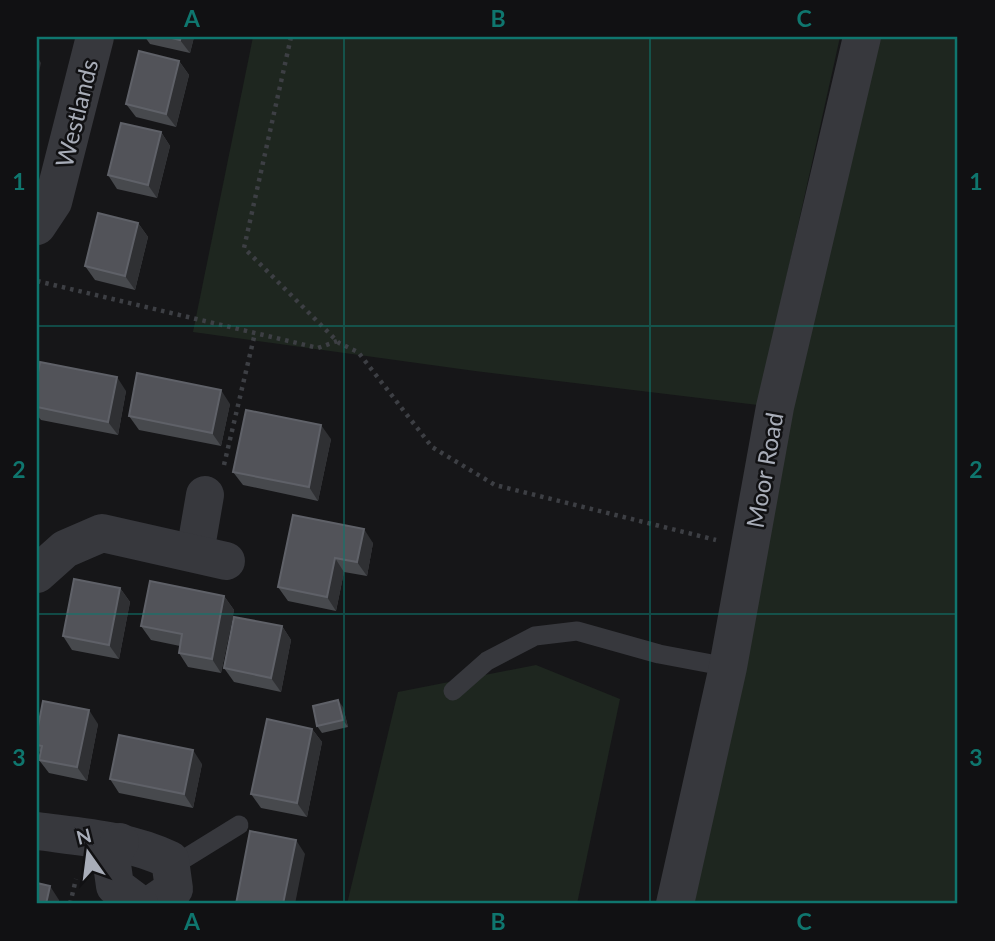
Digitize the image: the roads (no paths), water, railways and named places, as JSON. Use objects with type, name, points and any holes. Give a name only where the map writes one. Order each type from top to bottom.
[{"type":"street","name":"Westlands","points":[[37,226],[53,202],[96,37]]},
{"type":"street","name":"Moor Road","points":[[675,904],[728,667],[775,407],[862,37]]},
{"type":"street","points":[[37,574],[65,549],[102,533],[211,557],[205,495]]},
{"type":"street","points":[[37,831],[120,842],[152,851],[170,860],[174,890],[152,904]]},
{"type":"street","points":[[120,842],[111,857],[115,886],[139,904]]},
{"type":"lane","points":[[453,691],[487,661],[535,636],[577,631],[659,654],[728,667]]},
{"type":"lane","points":[[171,867],[239,825]]}]
